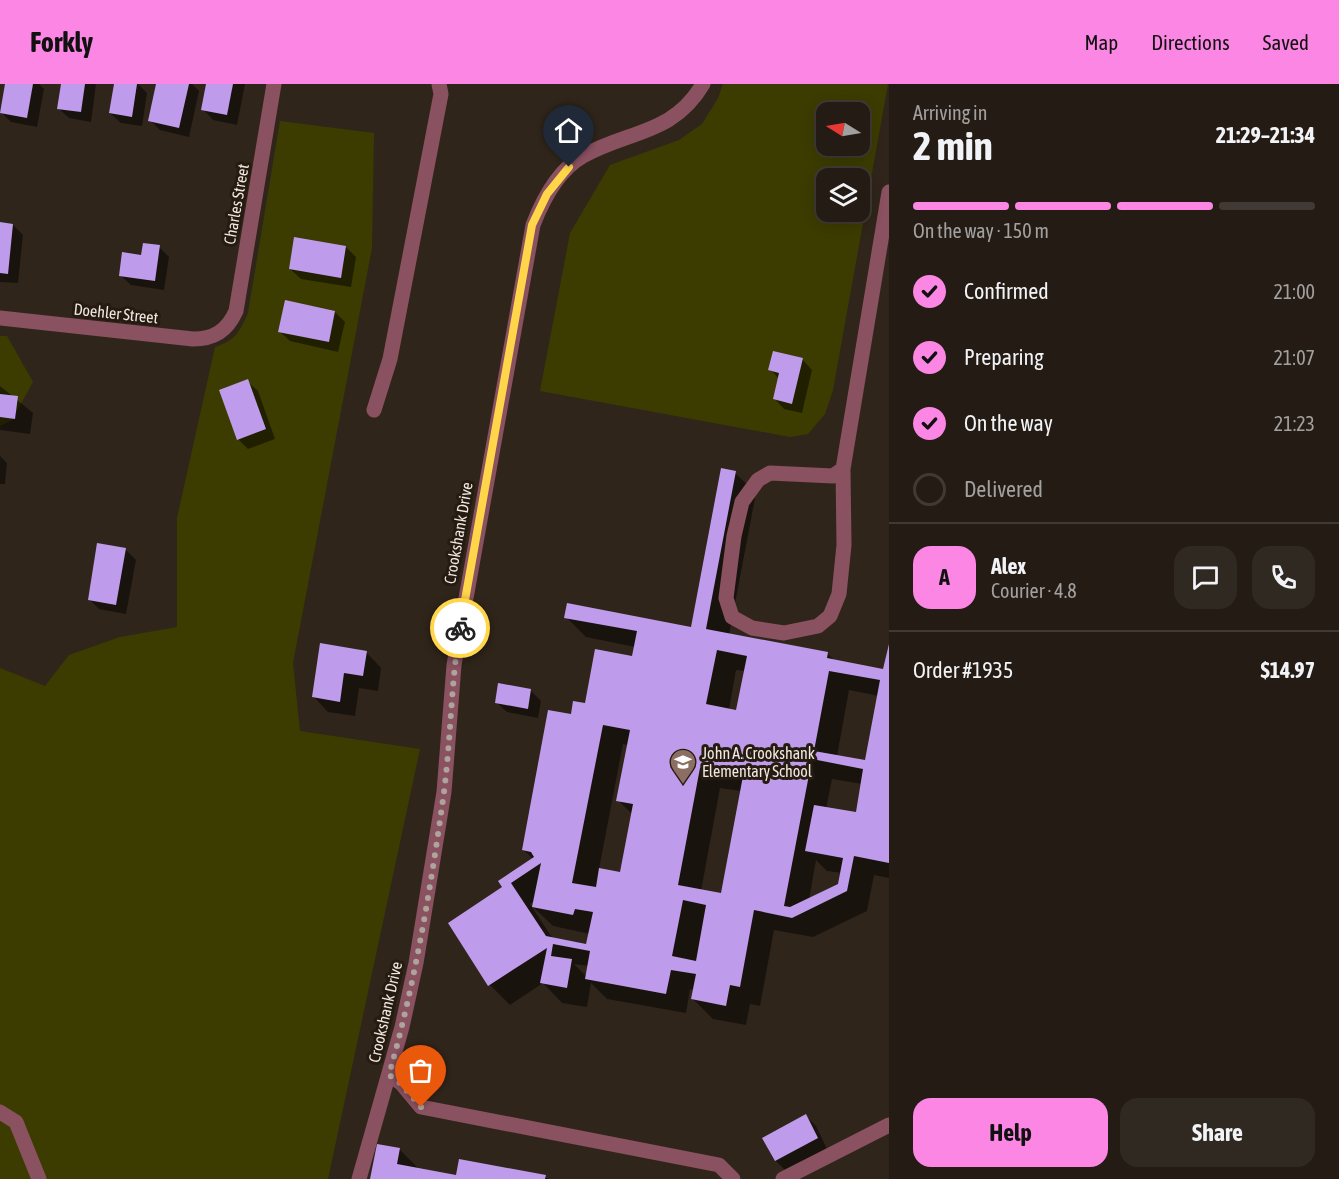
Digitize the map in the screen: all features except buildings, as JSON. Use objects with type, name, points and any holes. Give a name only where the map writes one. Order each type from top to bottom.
[{"type":"street","name":"Charles Street","points":[[226,328],[236,311],[274,84]]},
{"type":"street","points":[[374,410],[390,359],[441,94],[439,84]]},
{"type":"street","name":"Crookshank Drive","points":[[359,1179],[402,1027],[418,951],[444,792],[454,665],[532,225],[547,194],[569,167],[583,156],[669,122],[689,105],[703,84]]},
{"type":"street","points":[[843,469],[833,476],[770,473],[758,480],[742,502],[734,536],[726,598],[732,617],[752,628],[784,633],[818,626],[830,616],[839,594],[844,544],[843,469],[889,192]]},
{"type":"street","name":"Doehler Street","points":[[0,318],[193,339],[205,339],[226,328]]},
{"type":"street","points":[[389,1075],[400,1083],[421,1107],[719,1165],[733,1179]]},
{"type":"street","points":[[0,1112],[16,1122],[39,1179]]},
{"type":"street","points":[[783,1179],[889,1125]]},
{"type":"shaded area","points":[[723,84],[888,84],[870,184],[870,168],[816,168],[816,222],[863,222],[833,390],[825,414],[808,434],[790,437],[540,391],[570,233],[610,165],[679,140],[702,124],[718,98]]},
{"type":"shaded area","points":[[280,121],[374,133],[372,248],[293,663],[300,731],[420,749],[328,1179],[0,1179],[0,668],[45,686],[69,655],[120,637],[177,627],[177,518],[215,347],[228,342],[236,335],[248,313]]},
{"type":"shaded area","points":[[0,336],[7,336],[33,382],[12,420],[0,426]]},
{"type":"way so far","points":[[421,1107],[400,1083],[389,1075],[416,963],[444,792],[454,665],[460,628]]},
{"type":"place","name":"John A. Crookshank Elementary School","points":[[683,785]]},
{"type":"route","points":[[460,628],[532,225],[547,194],[569,167]]}]
